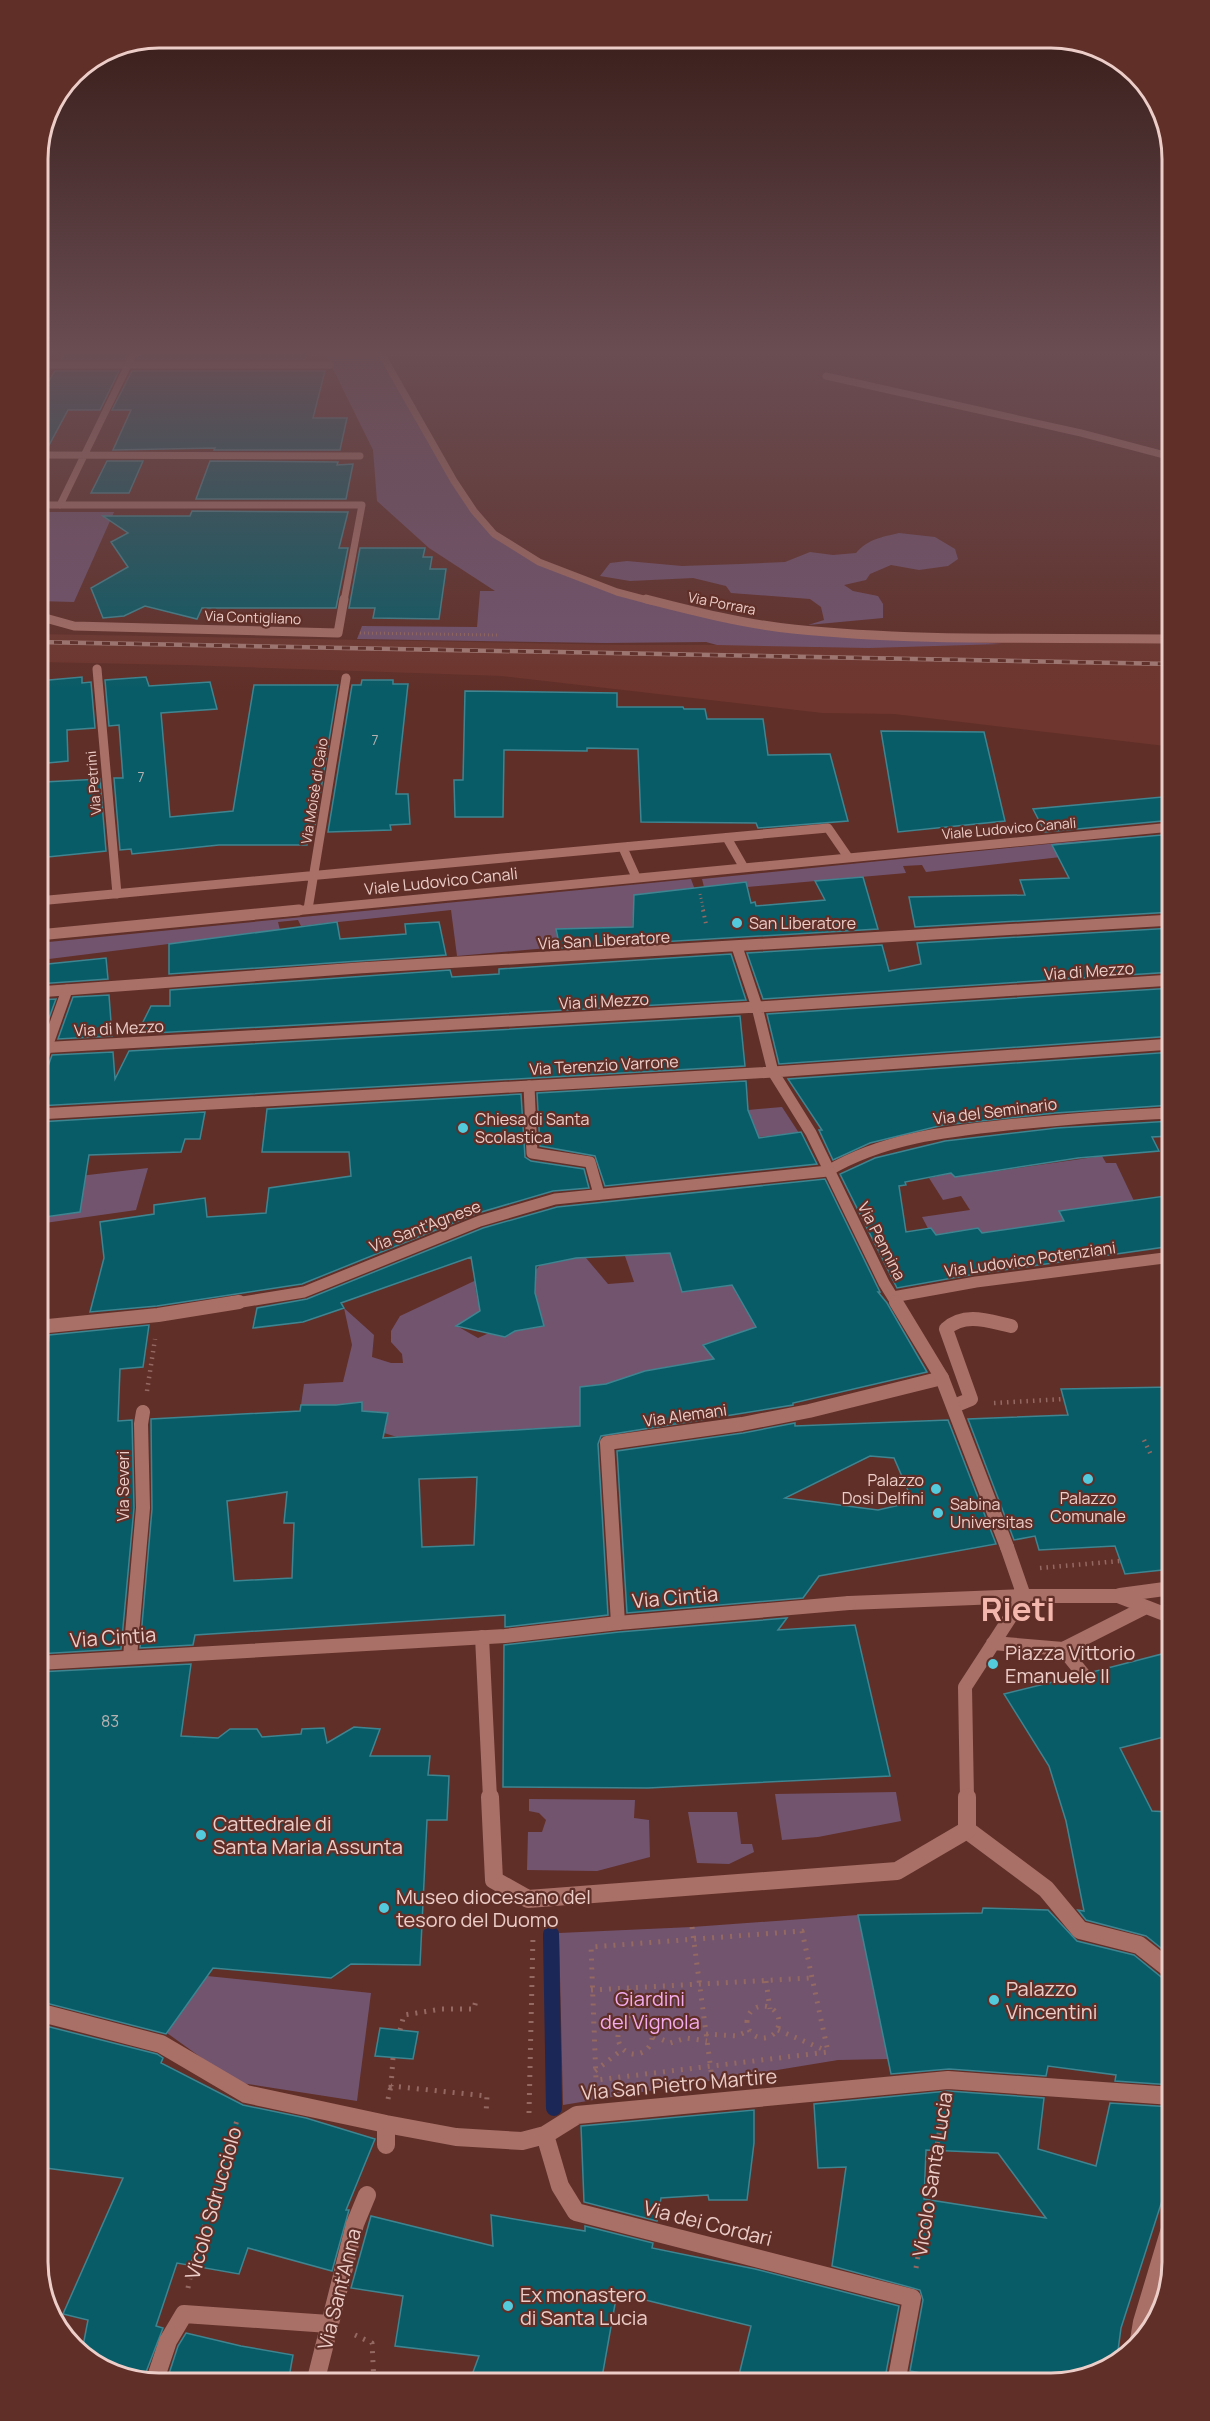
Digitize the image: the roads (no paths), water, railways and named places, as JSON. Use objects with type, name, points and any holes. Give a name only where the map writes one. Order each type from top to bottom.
[{"type":"street","points":[[48,505],[60,505],[80,466]]},
{"type":"street","name":"Via Porrara","points":[[445,466],[474,511],[494,534],[539,562],[588,582],[646,600],[717,617],[791,629],[875,635],[1162,639]]},
{"type":"street","name":"Via Contigliano","points":[[48,619],[74,626],[338,633],[362,505],[60,505]]},
{"type":"street","name":"Via Petrini","points":[[97,669],[117,894]]},
{"type":"street","name":"Via Moisè di Gaio","points":[[309,909],[346,678]]},
{"type":"street","name":"Viale Ludovico Canali","points":[[48,901],[828,828],[848,857]]},
{"type":"street","name":"Viale Ludovico Canali","points":[[48,934],[743,866],[1162,828]]},
{"type":"street","points":[[727,838],[743,866]]},
{"type":"street","points":[[623,848],[636,877]]},
{"type":"street","name":"Via San Liberatore","points":[[48,991],[358,968],[1162,922]]},
{"type":"street","name":"Via Pennina","points":[[737,947],[757,1007],[773,1072],[811,1133],[884,1283],[942,1378],[1017,1570],[1024,1596]]},
{"type":"street","name":"Via di Mezzo","points":[[48,1048],[757,1007],[1162,981]]},
{"type":"street","points":[[48,1036],[67,990]]},
{"type":"street","name":"Via Terenzio Varrone","points":[[48,1113],[773,1072],[1162,1045]]},
{"type":"street","points":[[529,1086],[532,1154],[590,1162],[599,1194]]},
{"type":"street","name":"Via del Seminario","points":[[828,1171],[844,1160],[933,1134],[1119,1115],[1162,1113]]},
{"type":"street","name":"Via Sant'Agnese","points":[[48,1326],[158,1315],[304,1292],[480,1221],[555,1199],[828,1171]]},
{"type":"street","name":"Via Ludovico Potenziani","points":[[893,1297],[976,1282],[1162,1258]]},
{"type":"street","points":[[954,1406],[971,1399],[946,1329],[952,1322],[975,1318],[1011,1326]]},
{"type":"street","name":"Via Alemani","points":[[618,1623],[607,1443],[742,1424],[809,1411],[942,1378]]},
{"type":"street","name":"Via Severi","points":[[130,1657],[143,1508],[141,1424],[143,1412]]},
{"type":"street","points":[[1118,1596],[1162,1590]]},
{"type":"street","points":[[967,1830],[965,1687],[1024,1596]]},
{"type":"street","name":"Via Cintia","points":[[48,1662],[505,1636],[618,1623],[849,1603],[1024,1596],[1118,1596]]},
{"type":"street","points":[[1118,1596],[1162,1613]]},
{"type":"street","points":[[993,1643],[1063,1649],[1146,1607]]},
{"type":"street","points":[[482,1637],[494,1880],[528,1899],[897,1871],[967,1830]]},
{"type":"street","points":[[1063,1649],[1083,1674]]},
{"type":"street","points":[[967,1830],[1046,1889],[1080,1930],[1139,1945],[1162,1963]]},
{"type":"street","name":"Via San Pietro Martire","points":[[48,2015],[161,2044],[246,2094],[456,2137],[522,2141],[545,2135],[577,2115],[948,2080],[1162,2095]]},
{"type":"street","points":[[386,2124],[386,2145]]},
{"type":"street","name":"Via dei Cordari","points":[[545,2135],[560,2186],[576,2212],[912,2298],[898,2373]]},
{"type":"street","name":"Via Sant'Anna","points":[[319,2373],[338,2329],[355,2224],[367,2195]]},
{"type":"street","points":[[1142,2325],[1162,2257]]},
{"type":"street","points":[[157,2373],[168,2341],[184,2314],[338,2329]]},
{"type":"waterway","points":[[551,1934],[554,2108]]},
{"type":"railway","points":[[48,642],[1162,664]]},
{"type":"place","name":"San Liberatore","points":[[737,923]]},
{"type":"place","name":"Chiesa di Santa Scolastica","points":[[463,1128]]},
{"type":"place","name":"Palazzo Comunale","points":[[1088,1479]]},
{"type":"place","name":"Palazzo Dosi Delfini","points":[[936,1489]]},
{"type":"place","name":"Sabina Universitas","points":[[938,1513]]},
{"type":"place","name":"Piazza Vittorio Emanuele II","points":[[993,1664]]},
{"type":"place","name":"Cattedrale di Santa Maria Assunta","points":[[201,1835]]},
{"type":"place","name":"Museo diocesano del tesoro del Duomo","points":[[384,1908]]},
{"type":"place","name":"Palazzo Vincentini","points":[[994,2000]]},
{"type":"place","name":"Ex monastero di Santa Lucia","points":[[508,2306]]},
{"type":"district","name":"Rieti","points":[[1018,1608]]},
{"type":"park label","name":"Giardini del Vignola","points":[[650,2010]]}]
